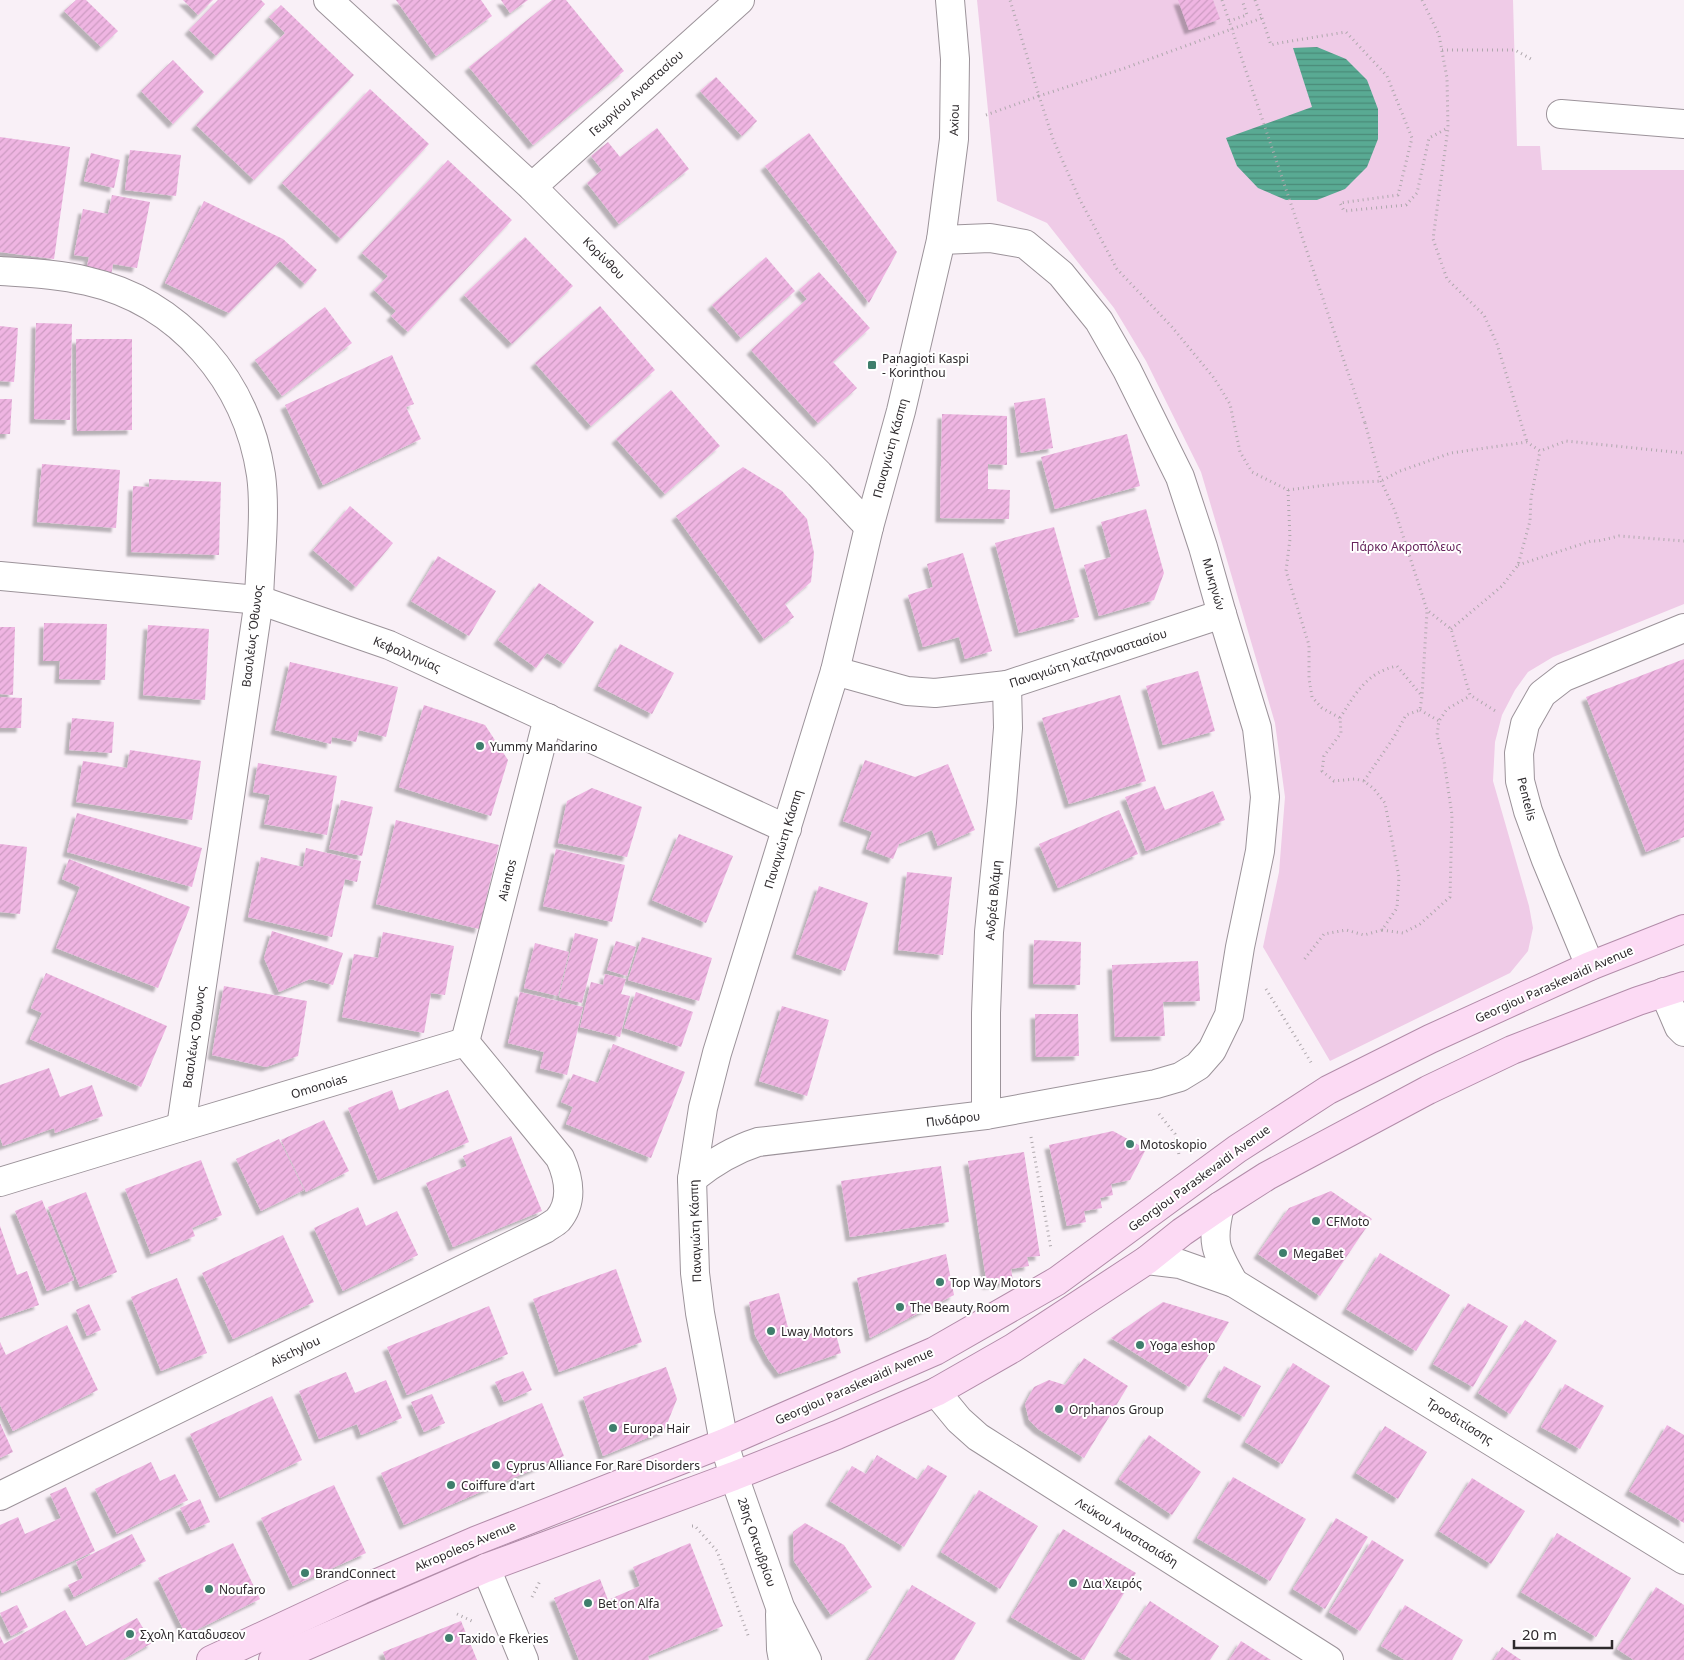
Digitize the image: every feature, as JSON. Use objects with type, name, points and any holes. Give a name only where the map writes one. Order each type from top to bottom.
[{"type":"main road","name":"Georgiou Paraskevaidi Avenue","points":[[724,1442],[935,1351],[1057,1281],[1251,1139],[1328,1090],[1430,1039],[1590,966],[1684,929]]},
{"type":"main road","points":[[273,1660],[486,1568],[734,1476],[837,1435],[936,1392],[1013,1348],[1147,1260],[1182,1232],[1267,1176],[1428,1090],[1512,1050],[1674,989]]},
{"type":"main road","name":"Akropoleos Avenue","points":[[210,1660],[361,1590],[476,1541],[724,1442]]},
{"type":"street","name":"Κορίνθου","points":[[328,0],[532,187],[820,474],[869,527]]},
{"type":"street","name":"Γεωργίου Αναστασίου","points":[[532,187],[740,0]]},
{"type":"street","name":"Axiou","points":[[941,240],[954,139],[955,59],[950,0]]},
{"type":"street","points":[[1561,114],[1684,124]]},
{"type":"street","name":"Μυκηνών","points":[[941,240],[990,238],[1025,244],[1061,274],[1099,321],[1127,370],[1180,477],[1257,728],[1265,797],[1260,851],[1240,947],[1229,1015],[1212,1050]]},
{"type":"street","name":"Παναγιώτη Κάσπη","points":[[734,1476],[724,1442],[702,1326],[695,1273],[692,1180],[702,1108],[717,1053],[835,671],[869,527],[901,411],[941,240]]},
{"type":"street","name":"Βασιλέως Όθωνος","points":[[0,272],[64,276],[88,281],[132,297],[168,319],[188,334],[216,364],[238,402],[255,445],[261,477],[262,517],[259,600],[181,1127]]},
{"type":"street","name":"Κεφαλληνίας","points":[[0,576],[259,600],[389,645],[787,829]]},
{"type":"street","name":"Παναγιώτη Χατζηαναστασίου","points":[[835,671],[907,691],[942,692],[1007,685],[1222,614]]},
{"type":"street","name":"Pentelis","points":[[1590,966],[1528,812],[1520,781],[1519,753],[1525,724],[1542,694],[1564,677],[1684,628]]},
{"type":"street","name":"Ανδρέα Βλάμη","points":[[986,1115],[986,1013],[989,932],[1007,737],[1007,685]]},
{"type":"street","name":"Aiantos","points":[[465,1042],[548,718]]},
{"type":"street","points":[[1674,989],[1679,1026],[1684,1032]]},
{"type":"street","name":"Omonoias","points":[[0,1182],[465,1042]]},
{"type":"street","name":"Aischylou","points":[[0,1496],[545,1229],[558,1220],[566,1206],[569,1188],[560,1158],[465,1042]]},
{"type":"street","name":"Πινδάρου","points":[[692,1180],[726,1155],[758,1142],[986,1115],[1138,1087],[1180,1077],[1198,1066],[1212,1050]]},
{"type":"street","points":[[1220,1206],[1214,1239],[1220,1258],[1234,1283]]},
{"type":"street","name":"Τροοδιτίσσης","points":[[1147,1260],[1180,1264],[1234,1283],[1684,1560]]},
{"type":"street","name":"Λεύκου Αναστασιάδη","points":[[936,1392],[959,1420],[984,1441],[1329,1660]]},
{"type":"street","name":"28ης Οκτωβρίου","points":[[734,1476],[780,1607],[807,1660]]},
{"type":"street","points":[[486,1568],[524,1660]]},
{"type":"street","name":"28ης Οκτωβρίου","points":[[780,1607],[783,1660]]},
{"type":"path","points":[[1010,0],[1053,139],[1079,198],[1117,270],[1172,327],[1214,378],[1230,404],[1240,452],[1252,472],[1288,490],[1343,483],[1381,481],[1400,471],[1451,453],[1527,442]]},
{"type":"path","points":[[1222,0],[1365,423],[1381,481],[1395,511],[1427,610],[1420,710]]},
{"type":"path","points":[[1229,21],[1247,15],[1242,0]]},
{"type":"path","points":[[1255,0],[1271,46],[1346,32],[1387,76],[1412,138],[1398,195],[1340,203],[1344,211],[1406,205],[1417,193],[1429,138],[1448,128]]},
{"type":"path","points":[[1422,0],[1439,35],[1447,78],[1448,128],[1433,239],[1447,279],[1484,315],[1494,336],[1527,442],[1540,451]]},
{"type":"path","points":[[954,126],[1125,68],[1262,18]]},
{"type":"path","points":[[1442,50],[1514,50],[1531,59]]},
{"type":"path","points":[[1540,451],[1566,441],[1684,453]]},
{"type":"path","points":[[1451,629],[1502,586],[1518,565],[1530,521],[1531,498],[1540,451]]},
{"type":"path","points":[[1288,490],[1290,539],[1286,571],[1309,645],[1309,678],[1312,697],[1322,708],[1340,718]]},
{"type":"path","points":[[1518,565],[1591,541],[1598,542],[1619,536],[1684,541]]},
{"type":"path","points":[[1427,610],[1451,629],[1470,696],[1502,715],[1525,724]]},
{"type":"path","points":[[1382,930],[1397,908],[1399,877],[1385,804],[1374,788],[1364,781],[1355,779],[1334,781],[1322,771],[1324,756],[1341,733],[1340,718],[1353,697],[1369,678],[1384,668],[1397,666],[1422,696]]},
{"type":"path","points":[[1303,961],[1324,934],[1346,930],[1364,935],[1382,930],[1403,933],[1420,924],[1450,897],[1452,815],[1444,761],[1437,734],[1439,721],[1447,709],[1470,696]]},
{"type":"path","points":[[1364,781],[1406,716],[1420,710]]},
{"type":"path","points":[[1420,710],[1439,721]]},
{"type":"path","points":[[1240,947],[1328,1090]]},
{"type":"path","points":[[1138,1087],[1175,1134],[1185,1187]]},
{"type":"path","points":[[1026,1108],[1057,1281]]},
{"type":"path","points":[[667,1501],[675,1525],[695,1526],[717,1551],[750,1644]]},
{"type":"green space","name":"Πάρκο Ακροπόλεως","points":[[977,0],[1513,0],[1517,146],[1540,146],[1542,170],[1684,170],[1684,604],[1553,657],[1528,672],[1515,690],[1502,715],[1495,742],[1493,781],[1529,906],[1533,928],[1528,951],[1510,973],[1330,1061],[1263,947],[1279,872],[1285,797],[1275,723],[1201,472],[1146,361],[1114,308],[1047,223],[997,201]]},
{"type":"shaded area","points":[[1317,47],[1346,59],[1367,80],[1378,109],[1378,139],[1367,167],[1345,189],[1317,200],[1286,200],[1258,188],[1237,166],[1226,138],[1312,107],[1293,48]]},
{"type":"building","points":[[76,0],[86,0],[118,31],[101,47],[64,11]]},
{"type":"building","points":[[183,0],[213,0],[198,15]]},
{"type":"building","points":[[218,0],[261,0],[265,4],[216,56],[189,30]]},
{"type":"building","points":[[396,0],[481,0],[492,16],[436,56]]},
{"type":"building","points":[[501,0],[528,0],[510,13]]},
{"type":"building","points":[[552,0],[566,0],[624,71],[533,145],[469,67]]},
{"type":"building","points":[[1178,0],[1213,0],[1220,19],[1189,30]]},
{"type":"building","points":[[281,5],[354,75],[254,180],[196,125],[285,33],[269,17]]},
{"type":"building","points":[[173,60],[204,92],[173,124],[141,91]]},
{"type":"building","points":[[716,77],[757,121],[742,136],[700,91]]},
{"type":"building","points":[[370,89],[429,144],[341,239],[282,183]]},
{"type":"building","points":[[657,128],[689,169],[619,224],[587,183],[602,170],[591,156],[608,142],[620,157]]},
{"type":"building","points":[[809,133],[897,252],[869,303],[765,166]]},
{"type":"building","points":[[0,137],[70,147],[54,259],[0,252]]},
{"type":"building","points":[[130,150],[181,155],[176,196],[125,190]]},
{"type":"building","points":[[91,153],[120,160],[114,188],[84,181]]},
{"type":"building","points":[[448,160],[512,220],[408,332],[391,316],[396,311],[374,290],[388,276],[362,253]]},
{"type":"building","points":[[112,195],[150,202],[137,268],[113,264],[111,276],[86,271],[89,257],[74,255],[83,209],[108,214]]},
{"type":"building","points":[[204,201],[283,239],[317,270],[305,284],[280,261],[229,313],[165,283]]},
{"type":"building","points":[[525,237],[573,286],[512,344],[464,295]]},
{"type":"building","points":[[766,257],[795,291],[741,338],[712,305]]},
{"type":"building","points":[[819,272],[870,328],[833,362],[857,388],[818,423],[751,350],[807,299],[799,290]]},
{"type":"building","points":[[600,306],[655,370],[591,426],[535,363]]},
{"type":"building","points":[[325,307],[352,343],[282,396],[255,360]]},
{"type":"building","points":[[36,323],[72,324],[70,420],[34,419]]},
{"type":"building","points":[[0,326],[18,328],[14,382],[0,381]]},
{"type":"building","points":[[76,339],[132,339],[132,430],[77,431]]},
{"type":"building","points":[[392,355],[414,404],[406,407],[421,439],[323,485],[285,405]]},
{"type":"building","points":[[671,390],[720,446],[665,494],[616,439]]},
{"type":"building","points":[[1045,398],[1053,448],[1021,453],[1014,403]]},
{"type":"building","points":[[0,399],[12,399],[10,434],[0,434]]},
{"type":"building","points":[[942,414],[1007,416],[1007,465],[988,464],[988,489],[1010,490],[1009,519],[940,518]]},
{"type":"building","points":[[1127,434],[1140,486],[1055,509],[1041,457]]},
{"type":"building","points":[[42,464],[120,470],[116,528],[37,522]]},
{"type":"building","points":[[743,467],[782,491],[807,519],[814,553],[811,582],[785,604],[794,617],[764,639],[676,516]]},
{"type":"building","points":[[149,479],[221,482],[219,555],[131,552],[133,486],[149,487]]},
{"type":"building","points":[[350,506],[393,543],[356,587],[313,550]]},
{"type":"building","points":[[1146,509],[1164,573],[1154,600],[1099,616],[1084,565],[1111,557],[1101,522]]},
{"type":"building","points":[[1054,527],[1079,617],[1019,633],[995,543]]},
{"type":"building","points":[[963,553],[992,651],[965,659],[959,637],[923,647],[908,595],[933,587],[927,564]]},
{"type":"building","points":[[438,556],[496,591],[469,636],[411,601]]},
{"type":"building","points":[[539,583],[594,622],[564,664],[547,653],[536,668],[498,640]]},
{"type":"building","points":[[44,623],[107,624],[105,680],[59,679],[60,661],[43,661]]},
{"type":"building","points":[[148,625],[209,629],[205,700],[143,695]]},
{"type":"building","points":[[0,627],[15,627],[13,695],[0,694]]},
{"type":"building","points":[[620,644],[674,673],[652,714],[598,686]]},
{"type":"building","points":[[1684,659],[1684,837],[1646,852],[1586,697]]},
{"type":"building","points":[[290,662],[398,687],[386,737],[359,730],[356,742],[332,737],[331,744],[275,730]]},
{"type":"building","points":[[1198,671],[1215,731],[1163,745],[1146,686]]},
{"type":"building","points":[[1120,695],[1146,781],[1069,804],[1042,718]]},
{"type":"building","points":[[0,697],[22,698],[21,728],[0,728]]},
{"type":"building","points":[[424,705],[485,725],[508,760],[491,816],[399,787]]},
{"type":"building","points":[[72,718],[114,722],[112,753],[69,750]]},
{"type":"building","points":[[130,750],[201,761],[192,820],[76,802],[83,761],[127,768]]},
{"type":"building","points":[[865,760],[915,777],[948,764],[975,830],[938,846],[932,830],[899,844],[893,859],[866,849],[872,832],[843,821]]},
{"type":"building","points":[[258,763],[337,776],[327,835],[264,824],[270,795],[253,792]]},
{"type":"building","points":[[1155,786],[1165,810],[1213,791],[1225,820],[1146,851],[1125,797]]},
{"type":"building","points":[[592,788],[642,807],[627,857],[558,843],[567,801]]},
{"type":"building","points":[[341,800],[373,807],[362,856],[329,849]]},
{"type":"building","points":[[1119,810],[1138,854],[1058,888],[1039,844]]},
{"type":"building","points":[[77,813],[202,848],[192,887],[67,852]]},
{"type":"building","points":[[396,820],[499,845],[479,929],[376,904]]},
{"type":"building","points":[[679,834],[733,856],[706,923],[652,900]]},
{"type":"building","points":[[0,844],[27,847],[20,914],[0,912]]},
{"type":"building","points":[[306,848],[361,861],[357,882],[345,879],[332,937],[248,917],[261,857],[303,867]]},
{"type":"building","points":[[556,849],[625,865],[612,922],[543,906]]},
{"type":"building","points":[[69,859],[190,907],[158,988],[56,948],[80,887],[62,879]]},
{"type":"building","points":[[907,872],[952,877],[943,955],[898,950]]},
{"type":"building","points":[[819,886],[868,903],[845,971],[796,954]]},
{"type":"building","points":[[272,931],[343,953],[333,985],[310,979],[279,992],[264,958]]},
{"type":"building","points":[[383,932],[454,946],[445,995],[431,993],[424,1033],[342,1017],[354,954],[378,958]]},
{"type":"building","points":[[575,933],[598,939],[582,1003],[559,997]]},
{"type":"building","points":[[642,937],[712,958],[699,1001],[628,980]]},
{"type":"building","points":[[1034,940],[1081,942],[1080,985],[1033,984]]},
{"type":"building","points":[[616,941],[636,947],[627,976],[607,970]]},
{"type":"building","points":[[535,943],[569,952],[558,996],[524,988]]},
{"type":"building","points":[[1198,961],[1200,1001],[1163,1002],[1165,1036],[1115,1037],[1112,965]]},
{"type":"building","points":[[46,973],[167,1026],[141,1087],[30,1039],[42,1013],[31,1008]]},
{"type":"building","points":[[605,974],[626,979],[621,994],[630,996],[620,1037],[580,1027],[591,982],[603,985]]},
{"type":"building","points":[[224,986],[307,1001],[298,1056],[266,1067],[212,1055]]},
{"type":"building","points":[[520,992],[583,1007],[567,1075],[540,1068],[544,1052],[508,1043]]},
{"type":"building","points":[[636,992],[693,1012],[681,1047],[624,1028]]},
{"type":"building","points":[[782,1006],[829,1020],[807,1096],[759,1081]]},
{"type":"building","points":[[1035,1014],[1078,1014],[1079,1056],[1036,1057]]},
{"type":"building","points":[[613,1044],[685,1072],[651,1158],[566,1124],[573,1107],[561,1102],[573,1074],[598,1083]]},
{"type":"building","points":[[49,1068],[60,1097],[92,1085],[103,1116],[55,1133],[54,1128],[3,1146],[0,1137],[0,1085]]},
{"type":"building","points":[[392,1090],[399,1110],[448,1090],[469,1142],[378,1180],[348,1108]]},
{"type":"building","points":[[324,1120],[349,1171],[306,1192],[281,1140]]},
{"type":"building","points":[[1113,1131],[1146,1149],[1130,1180],[1111,1184],[1113,1195],[1100,1198],[1102,1208],[1084,1211],[1086,1222],[1067,1226],[1049,1145]]},
{"type":"building","points":[[511,1136],[542,1211],[453,1247],[426,1183],[467,1166],[463,1156]]},
{"type":"building","points":[[279,1139],[304,1190],[261,1211],[236,1159]]},
{"type":"building","points":[[1024,1152],[1040,1256],[1027,1257],[1029,1266],[1011,1269],[1013,1281],[987,1285],[968,1161]]},
{"type":"building","points":[[201,1160],[222,1215],[192,1228],[195,1236],[151,1254],[125,1189]]},
{"type":"building","points":[[941,1166],[949,1222],[850,1237],[841,1181]]},
{"type":"building","points":[[1331,1191],[1372,1219],[1320,1296],[1258,1254],[1289,1208]]},
{"type":"building","points":[[86,1192],[117,1272],[80,1287],[48,1207]]},
{"type":"building","points":[[42,1200],[74,1280],[47,1291],[15,1211]]},
{"type":"building","points":[[358,1207],[366,1226],[397,1211],[418,1255],[343,1291],[314,1228]]},
{"type":"building","points":[[0,1226],[17,1275],[27,1271],[39,1305],[0,1318]]},
{"type":"building","points":[[283,1235],[314,1302],[233,1339],[202,1273]]},
{"type":"building","points":[[1380,1253],[1450,1295],[1416,1351],[1346,1309]]},
{"type":"building","points":[[946,1254],[954,1295],[870,1338],[857,1278]]},
{"type":"building","points":[[616,1269],[642,1342],[559,1372],[533,1299]]},
{"type":"building","points":[[177,1278],[207,1353],[161,1371],[131,1297]]},
{"type":"building","name":"Lway Motors","points":[[779,1293],[791,1339],[834,1327],[841,1353],[779,1374],[768,1359],[755,1335],[749,1302]]},
{"type":"building","points":[[1163,1302],[1229,1322],[1189,1387],[1111,1338]]},
{"type":"building","points":[[1468,1303],[1508,1326],[1473,1387],[1433,1364]]},
{"type":"building","points":[[89,1304],[101,1330],[87,1336],[76,1310]]},
{"type":"building","points":[[489,1306],[508,1354],[407,1395],[387,1347]]},
{"type":"building","points":[[1525,1320],[1557,1341],[1510,1414],[1478,1393]]},
{"type":"building","points":[[67,1325],[98,1390],[13,1431],[0,1405],[0,1342],[6,1355]]},
{"type":"building","points":[[1084,1358],[1128,1386],[1084,1458],[1038,1429],[1029,1420],[1025,1404],[1034,1387],[1049,1380],[1065,1385]]},
{"type":"building","points":[[1293,1363],[1330,1386],[1282,1464],[1245,1442]]},
{"type":"building","points":[[1224,1366],[1261,1386],[1244,1417],[1207,1397]]},
{"type":"building","points":[[666,1367],[677,1399],[664,1431],[603,1456],[583,1397]]},
{"type":"building","points":[[523,1371],[532,1390],[504,1402],[495,1382]]},
{"type":"building","points":[[346,1372],[355,1393],[386,1380],[402,1418],[361,1435],[357,1424],[319,1439],[299,1391]]},
{"type":"building","points":[[1565,1384],[1604,1406],[1580,1449],[1541,1427]]},
{"type":"building","points":[[432,1394],[445,1423],[424,1432],[411,1402]]},
{"type":"building","points":[[272,1396],[302,1460],[220,1498],[190,1434]]},
{"type":"building","points":[[542,1403],[564,1456],[404,1525],[381,1473]]},
{"type":"building","points":[[0,1423],[13,1452],[0,1458]]},
{"type":"building","points":[[1667,1425],[1684,1435],[1684,1523],[1629,1491]]},
{"type":"building","points":[[1385,1426],[1427,1452],[1398,1499],[1356,1473]]},
{"type":"building","points":[[1149,1435],[1201,1472],[1172,1515],[1119,1479]]},
{"type":"building","points":[[877,1455],[918,1480],[928,1465],[947,1476],[904,1547],[830,1501],[852,1466],[866,1474]]},
{"type":"building","points":[[151,1462],[160,1481],[175,1474],[188,1500],[117,1534],[95,1489]]},
{"type":"building","points":[[1233,1477],[1306,1519],[1270,1581],[1197,1538]]},
{"type":"building","points":[[1472,1478],[1525,1511],[1491,1564],[1439,1531]]},
{"type":"building","points":[[334,1485],[366,1553],[293,1586],[261,1518]]},
{"type":"building","points":[[66,1487],[95,1551],[2,1593],[0,1588],[0,1525],[18,1517],[25,1534],[61,1518],[50,1494]]},
{"type":"building","points":[[979,1490],[1038,1526],[1000,1589],[941,1552]]},
{"type":"building","points":[[200,1499],[210,1522],[191,1530],[180,1508]]},
{"type":"building","points":[[1336,1518],[1368,1537],[1325,1609],[1293,1589]]},
{"type":"building","points":[[805,1523],[844,1545],[872,1587],[831,1615],[794,1561],[793,1532]]},
{"type":"building","points":[[1063,1529],[1136,1573],[1084,1660],[1011,1617]]},
{"type":"building","points":[[1557,1533],[1631,1578],[1596,1637],[1521,1592]]},
{"type":"building","points":[[132,1534],[146,1561],[74,1597],[68,1585],[83,1578],[76,1562]]},
{"type":"building","points":[[1372,1540],[1404,1560],[1360,1631],[1329,1612]]},
{"type":"building","name":"Noufaro","points":[[233,1543],[260,1599],[186,1635],[158,1578]]},
{"type":"building","points":[[690,1543],[723,1626],[648,1656],[649,1660],[579,1660],[554,1598],[600,1579],[608,1600],[640,1586],[633,1567]]},
{"type":"building","points":[[912,1585],[976,1623],[954,1660],[868,1660]]},
{"type":"building","points":[[1656,1587],[1684,1605],[1684,1660],[1634,1660],[1617,1649]]},
{"type":"building","points":[[1150,1601],[1219,1646],[1210,1660],[1133,1660],[1118,1651]]},
{"type":"building","points":[[17,1605],[28,1627],[11,1636],[0,1613]]},
{"type":"building","points":[[1405,1605],[1463,1640],[1452,1660],[1405,1660],[1381,1646]]},
{"type":"building","points":[[65,1610],[86,1646],[137,1618],[152,1643],[122,1660],[0,1660],[0,1636],[4,1644]]},
{"type":"building","points":[[461,1621],[477,1660],[386,1660],[383,1652]]},
{"type":"building","points":[[1241,1641],[1271,1660],[1229,1660]]},
{"type":"building","points":[[1502,1647],[1521,1660],[1494,1660]]},
{"type":"place","name":"Panagioti Kaspi - Korinthou","points":[[872,365]]},
{"type":"place","name":"Yummy Mandarino","points":[[480,746]]},
{"type":"place","name":"Motoskopio","points":[[1130,1144]]},
{"type":"place","name":"CFMoto","points":[[1316,1221]]},
{"type":"place","name":"MegaBet","points":[[1283,1253]]},
{"type":"place","name":"Top Way Motors","points":[[940,1282]]},
{"type":"place","name":"The Beauty Room","points":[[900,1307]]},
{"type":"place","name":"Lway Motors","points":[[771,1331]]},
{"type":"place","name":"Yoga eshop","points":[[1140,1345]]},
{"type":"place","name":"Orphanos Group","points":[[1059,1409]]},
{"type":"place","name":"Europa Hair","points":[[613,1428]]},
{"type":"place","name":"Cyprus Alliance For Rare Disorders","points":[[496,1465]]},
{"type":"place","name":"Coiffure d'art","points":[[451,1485]]},
{"type":"place","name":"BrandConnect","points":[[305,1573]]},
{"type":"place","name":"Δια Χειρός","points":[[1073,1583]]},
{"type":"place","name":"Noufaro","points":[[209,1589]]},
{"type":"place","name":"Bet on Alfa","points":[[588,1603]]},
{"type":"place","name":"Σχολη Καταδυσεον","points":[[130,1634]]},
{"type":"place","name":"Taxido e Fkeries","points":[[449,1638]]}]
